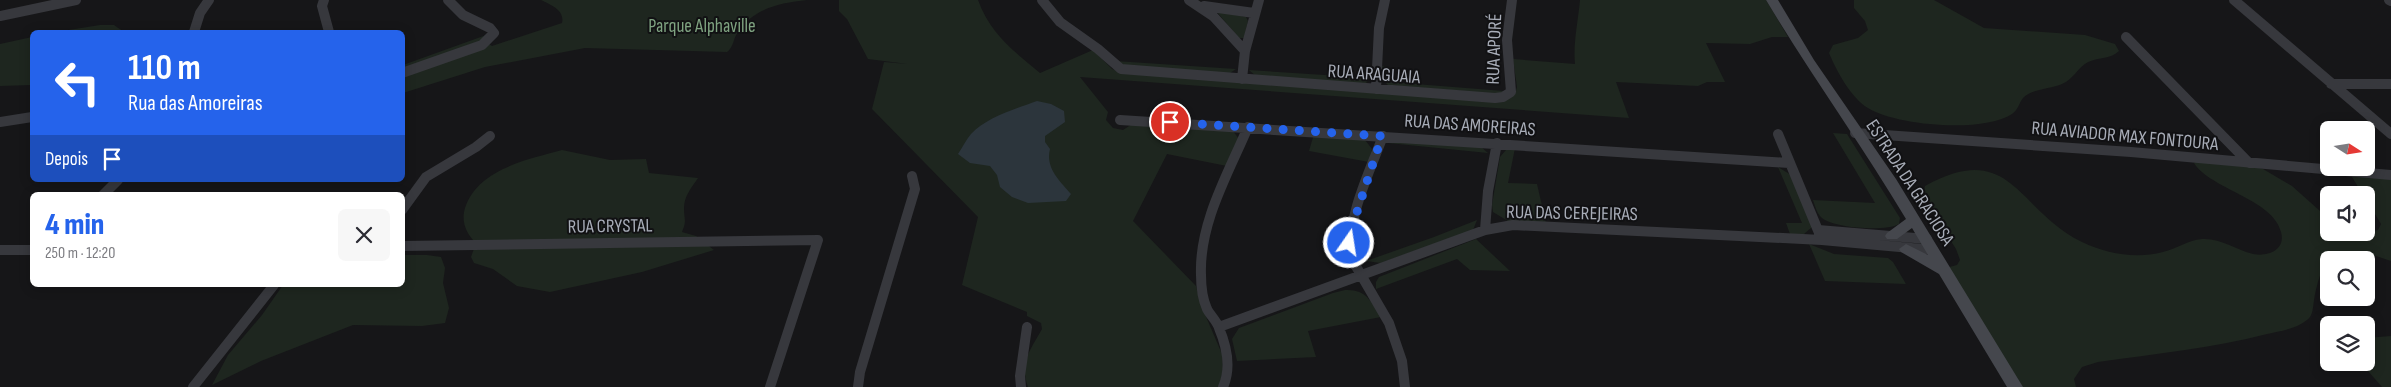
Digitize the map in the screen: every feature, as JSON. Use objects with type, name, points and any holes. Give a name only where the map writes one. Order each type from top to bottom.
[{"type":"main road","name":"ESTRADA DA GRACIOSA","points":[[1772,0],[1855,133],[1889,179],[2015,387]]},
{"type":"main road","points":[[1892,236],[1914,220]]},
{"type":"main road","points":[[1906,249],[1947,272]]},
{"type":"street","points":[[0,16],[76,0]]},
{"type":"street","points":[[199,0],[200,13]]},
{"type":"street","points":[[195,30],[200,13],[209,0]]},
{"type":"street","points":[[324,0],[322,6],[328,30]]},
{"type":"street","points":[[405,71],[482,44],[489,40],[494,33],[490,28],[464,16],[448,0]]},
{"type":"street","name":"RUA ARAGUAIA","points":[[1042,0],[1048,12],[1061,24],[1096,47],[1112,65],[1121,69],[1495,98],[1504,97]]},
{"type":"street","points":[[1189,0],[1220,20],[1245,51]]},
{"type":"street","points":[[1242,79],[1245,51],[1254,13],[1260,0]]},
{"type":"street","points":[[1376,89],[1379,28],[1385,0]]},
{"type":"street","name":"RUA APORÉ","points":[[1504,97],[1511,92],[1507,40],[1512,0]]},
{"type":"street","points":[[2234,0],[2391,134]]},
{"type":"street","points":[[1201,6],[1254,13]]},
{"type":"street","points":[[2126,37],[2249,163]]},
{"type":"street","points":[[2331,84],[2391,84]]},
{"type":"street","points":[[0,122],[30,118]]},
{"type":"street","name":"RUA DAS AMOREIRAS","points":[[1120,120],[1789,163]]},
{"type":"street","points":[[1223,387],[1228,376],[1227,356],[1219,327],[1207,308],[1201,276],[1202,244],[1211,213],[1248,127]]},
{"type":"street","name":"RUA AVIADOR MAX FONTOURA","points":[[1855,133],[2130,152],[2391,175]]},
{"type":"street","points":[[1778,134],[1820,235]]},
{"type":"street","points":[[405,206],[420,183],[430,173],[478,148],[490,136]]},
{"type":"street","points":[[1382,136],[1353,224],[1349,243],[1350,256],[1360,277],[1369,287],[1395,334],[1405,373],[1405,387]]},
{"type":"street","points":[[1485,230],[1488,191],[1497,143]]},
{"type":"street","points":[[858,387],[860,372],[915,189],[912,176]]},
{"type":"street","points":[[106,192],[116,182]]},
{"type":"street","name":"RUA DAS CEREJEIRAS","points":[[1219,327],[1485,230],[1513,226],[1820,235]]},
{"type":"street","points":[[1820,235],[1892,236],[1930,245]]},
{"type":"street","points":[[1820,235],[1906,249],[1930,245]]},
{"type":"street","name":"RUA CRYSTAL","points":[[405,246],[818,240],[770,387]]},
{"type":"street","points":[[0,250],[30,250]]},
{"type":"street","points":[[193,387],[272,287]]},
{"type":"street","points":[[1021,387],[1020,376],[1027,327]]},
{"type":"green space","name":"Parque Alphaville","points":[[541,0],[807,0],[768,8],[752,17],[738,32],[731,48],[727,52],[585,48],[485,67],[405,92],[405,76],[489,44],[492,46],[562,23],[559,11]]},
{"type":"green space","points":[[839,0],[978,0],[989,23],[996,32],[1012,49],[1040,73],[1093,50],[1112,69],[1120,72],[1515,94],[1517,87],[1513,59],[1575,64],[1575,40],[1580,0],[1766,0],[1788,37],[1772,37],[1750,44],[1706,43],[1725,82],[1707,82],[1698,86],[1616,82],[1629,118],[1080,77],[1108,112],[1106,120],[1113,128],[1123,130],[1134,123],[1233,131],[1239,139],[1227,166],[1167,154],[1133,221],[1196,286],[1201,305],[1222,354],[1223,371],[1219,387],[1028,387],[1025,370],[1026,363],[1030,350],[1042,329],[1041,323],[1027,316],[1027,312],[962,285],[978,217],[872,109],[884,62],[908,64],[868,59],[847,19],[839,11]]},
{"type":"green space","points":[[1854,0],[1934,0],[1984,28],[2085,35],[2115,44],[2119,51],[2116,54],[2088,62],[2062,84],[2027,95],[2012,114],[1999,120],[1982,124],[1962,125],[1919,123],[1881,114],[1868,108],[1856,98],[1836,67],[1829,53],[1833,45],[1858,38],[1868,30],[1865,21],[1854,8]]},
{"type":"green space","points":[[1216,11],[1246,17],[1248,21],[1244,38],[1239,38]]},
{"type":"green space","points":[[100,25],[114,25],[121,30],[69,30]]},
{"type":"green space","points":[[489,34],[487,38],[405,69],[405,64]]},
{"type":"green space","points":[[30,37],[30,85],[0,86],[0,44]]},
{"type":"green space","points":[[1115,61],[1236,69],[1230,73],[1125,67]]},
{"type":"green space","points":[[1381,66],[1390,67],[1387,74],[1390,82],[1504,91],[1499,94],[1388,85],[1381,78]]},
{"type":"green space","points":[[1249,70],[1371,78],[1365,84],[1257,77]]},
{"type":"green space","points":[[1833,133],[1847,134],[1900,218],[1899,224],[1883,228],[1848,226],[1822,218],[1816,210],[1813,200],[1875,203]]},
{"type":"green space","points":[[1314,134],[1365,140],[1372,149],[1369,162],[1309,151]]},
{"type":"green space","points":[[1394,141],[1481,147],[1488,153],[1388,143]]},
{"type":"green space","points":[[1515,148],[1508,183],[1537,184],[1546,223],[1508,221],[1493,212],[1492,205],[1500,157],[1506,150]]},
{"type":"green space","points":[[562,150],[610,160],[646,159],[649,173],[698,178],[685,200],[685,222],[682,232],[696,236],[714,250],[642,272],[550,292],[517,286],[493,269],[474,263],[471,257],[476,243],[467,231],[464,223],[465,208],[471,195],[492,175],[505,168],[519,162]]},
{"type":"green space","points":[[2198,160],[2247,164],[2263,169],[2292,186],[2320,211],[2320,241],[2375,241],[2375,230],[2378,230],[2381,224],[2375,214],[2375,186],[2358,186],[2352,177],[2375,176],[2375,172],[2391,171],[2391,261],[2375,255],[2375,251],[2320,251],[2320,276],[2312,311],[2309,318],[2293,328],[2204,347],[2098,362],[2082,367],[2074,379],[2076,387],[2015,387],[1946,268],[1957,265],[1960,260],[1956,249],[1923,197],[1925,186],[1954,173],[1977,170],[1996,174],[2012,184],[2060,229],[2082,242],[2101,250],[2122,254],[2153,254],[2168,251],[2202,239],[2216,240],[2259,255],[2270,253],[2278,248],[2282,238],[2276,221],[2254,203],[2213,180],[2194,163]]},
{"type":"green space","points":[[1778,167],[1791,175],[1812,227],[1804,234],[1790,234],[1786,223],[1802,223]]},
{"type":"green space","points":[[1477,220],[1473,230],[1381,263],[1366,261],[1434,237]]},
{"type":"green space","points":[[1476,239],[1510,271],[1470,270],[1457,259],[1376,289],[1376,282],[1379,277]]},
{"type":"green space","points":[[1809,244],[1834,254],[1888,258],[1893,262],[1906,284],[1825,281]]},
{"type":"green space","points":[[405,255],[441,257],[445,268],[443,283],[449,308],[445,323],[422,326],[353,325],[261,361],[212,385],[228,355],[262,315],[282,287],[405,287]]},
{"type":"green space","points":[[1345,290],[1352,290],[1367,297],[1381,317],[1308,331],[1316,357],[1237,361],[1232,339],[1239,328]]},
{"type":"green space","points":[[2391,336],[2391,387],[2382,387],[2368,371],[2375,371],[2375,337]]},
{"type":"shaded area","points":[[1037,101],[1051,104],[1064,111],[1065,122],[1045,136],[1045,142],[1050,149],[1049,156],[1054,174],[1071,194],[1066,201],[1028,203],[1012,197],[1000,187],[997,175],[990,166],[970,163],[958,154],[971,134],[985,123],[1002,114]]},
{"type":"route","points":[[1170,122],[1382,136],[1353,224],[1349,243]]}]
